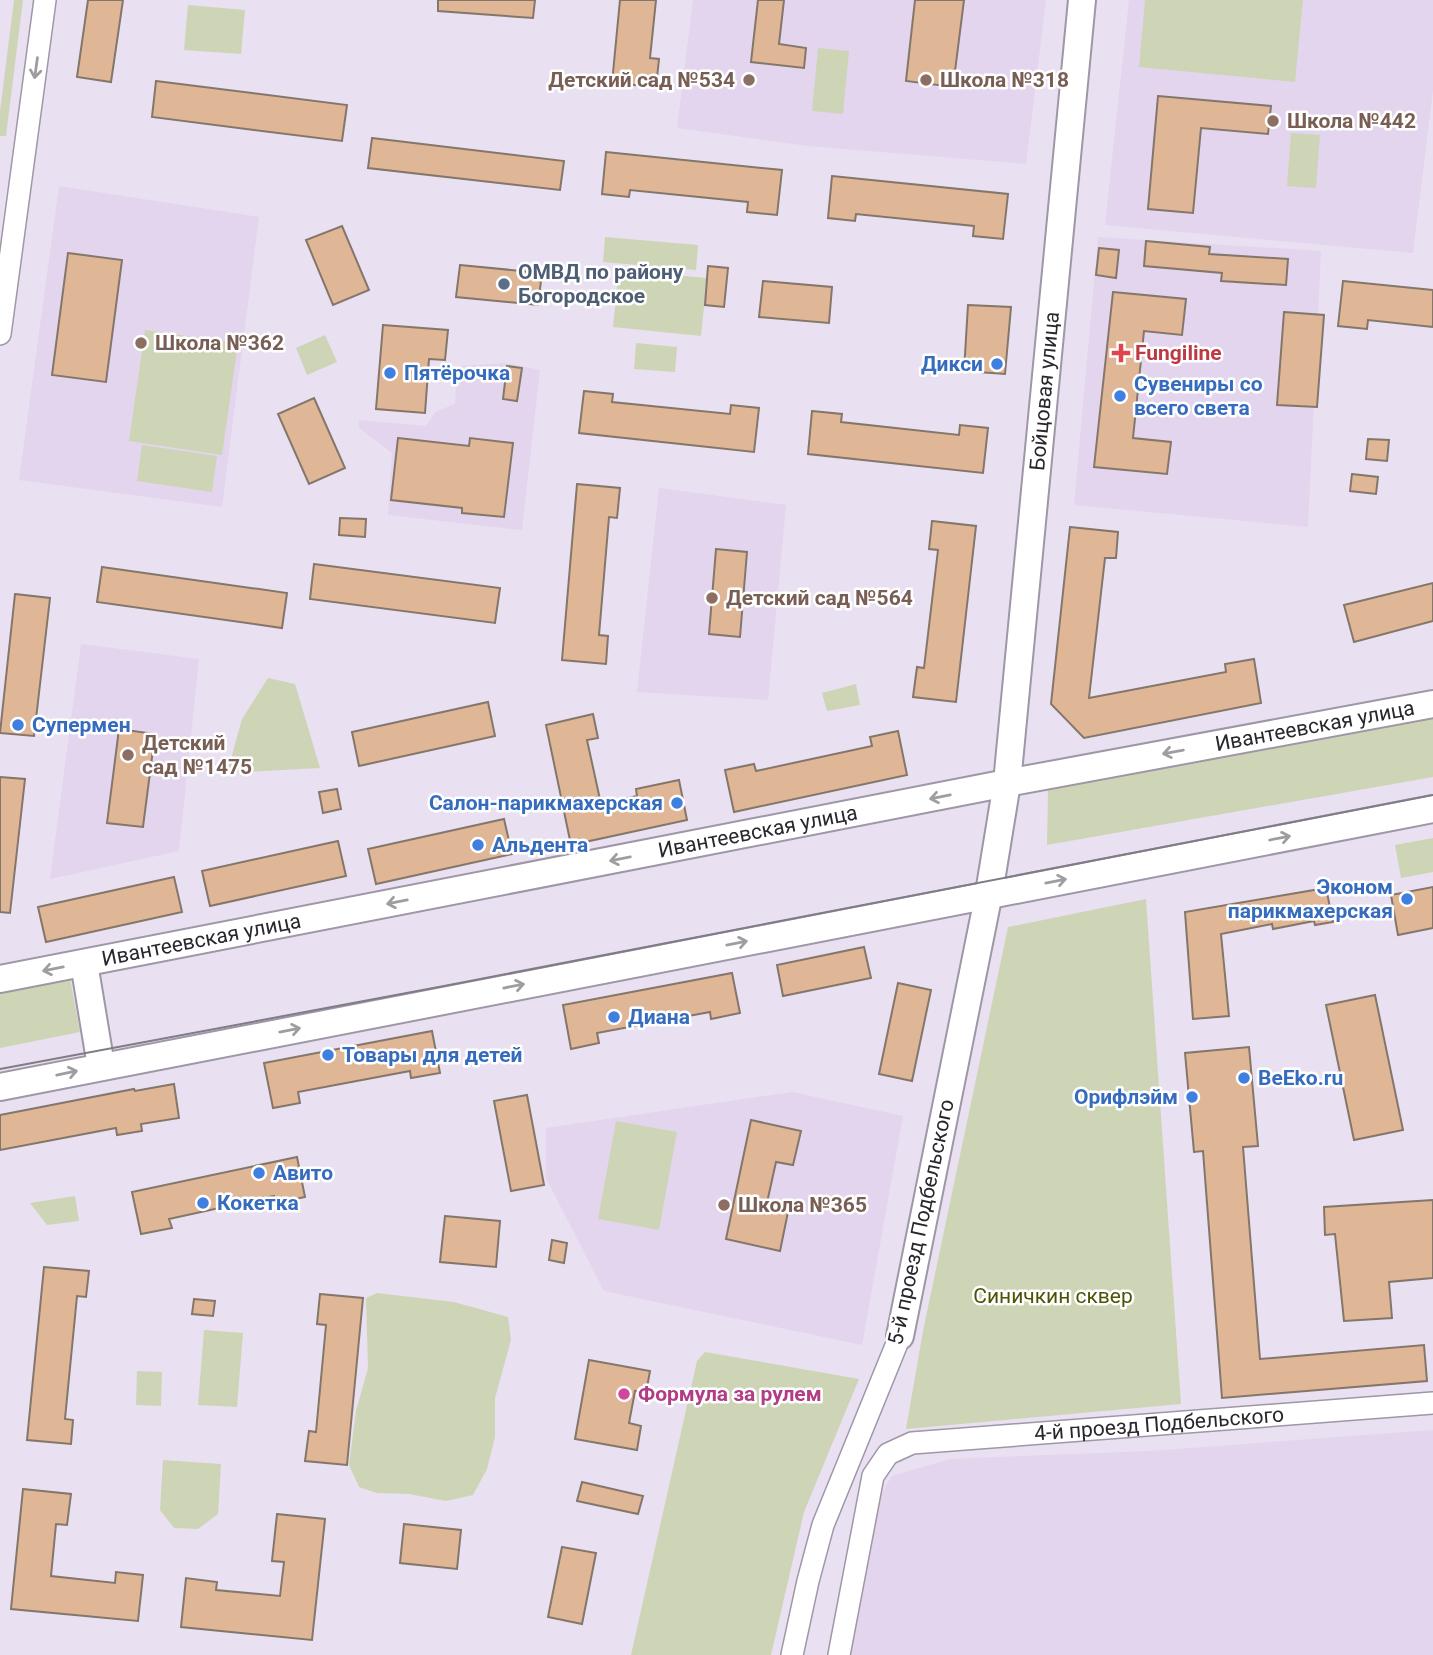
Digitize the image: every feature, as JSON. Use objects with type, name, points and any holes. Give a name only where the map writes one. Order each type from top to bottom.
[{"type":"street","points":[[0,334],[45,0]]},
{"type":"street","name":"Бойцовая улица","points":[[989,893],[1007,783],[1082,0]]},
{"type":"street","name":"Ивантеевская улица","points":[[0,979],[1007,783],[1433,704]]},
{"type":"street","points":[[0,1087],[1433,809]]},
{"type":"street","name":"5-й проезд Подбельского","points":[[792,1655],[807,1581],[823,1525],[900,1336],[989,893]]},
{"type":"street","name":"Ивантеевская улица","points":[[84,962],[101,1066]]},
{"type":"street","name":"4-й проезд Подбельского","points":[[839,1655],[873,1476],[888,1454],[918,1442],[1433,1403]]},
{"type":"shaded area","name":"Школа №318","points":[[693,0],[1046,0],[1026,164],[808,146],[677,128]]},
{"type":"shaded area","name":"Школа №442","points":[[1129,0],[1433,0],[1433,90],[1413,253],[1105,225]]},
{"type":"shaded area","name":"Школа №362","points":[[59,186],[259,217],[222,507],[19,480]]},
{"type":"shaded area","points":[[1098,237],[1321,251],[1308,527],[1074,505]]},
{"type":"shaded area","points":[[505,363],[540,370],[522,530],[388,515],[392,453],[359,428],[359,420],[426,426],[435,412],[455,404],[457,374],[462,366]]},
{"type":"shaded area","name":"Детский сад №564","points":[[659,488],[786,505],[768,700],[637,692]]},
{"type":"shaded area","name":"Детский сад №1475","points":[[81,644],[199,659],[179,851],[50,879]]},
{"type":"shaded area","name":"Школа №365","points":[[792,1092],[903,1116],[862,1345],[604,1291],[546,1178],[546,1128]]},
{"type":"shaded area","points":[[1433,1430],[1433,1655],[850,1655],[882,1492],[892,1476],[950,1459],[1150,1451]]},
{"type":"green space","points":[[14,0],[23,0],[6,136],[0,136],[0,111]]},
{"type":"green space","points":[[1145,0],[1303,0],[1295,82],[1139,67]]},
{"type":"green space","points":[[188,5],[245,10],[241,54],[184,50]]},
{"type":"green space","points":[[818,48],[849,51],[843,114],[812,111]]},
{"type":"green space","points":[[1291,133],[1320,135],[1316,188],[1287,186]]},
{"type":"green space","points":[[605,237],[698,245],[696,270],[603,262]]},
{"type":"green space","points":[[619,270],[707,278],[701,336],[613,327]]},
{"type":"green space","points":[[145,330],[238,343],[222,455],[129,441]]},
{"type":"green space","points":[[325,335],[337,362],[307,375],[296,348]]},
{"type":"green space","points":[[636,343],[677,347],[675,372],[634,369]]},
{"type":"green space","points":[[142,445],[217,456],[212,492],[137,481]]},
{"type":"green space","points":[[268,678],[295,684],[320,768],[227,773],[242,719]]},
{"type":"green space","points":[[856,684],[860,705],[827,711],[822,693]]},
{"type":"green space","points":[[1433,717],[1433,777],[1047,845],[1048,790]]},
{"type":"green space","points":[[1433,838],[1433,872],[1401,878],[1395,845]]},
{"type":"green space","name":"Синичкин сквер","points":[[1146,899],[1181,1404],[906,1429],[923,1331],[1008,927]]},
{"type":"green space","points":[[70,978],[80,1032],[0,1048],[0,991]]},
{"type":"green space","points":[[616,1121],[677,1132],[659,1230],[598,1219]]},
{"type":"green space","points":[[75,1196],[79,1221],[47,1225],[30,1203]]},
{"type":"green space","points":[[377,1293],[454,1302],[508,1317],[511,1340],[495,1398],[495,1437],[487,1469],[473,1495],[446,1501],[409,1494],[377,1493],[359,1487],[349,1465],[356,1411],[368,1368],[366,1298]]},
{"type":"green space","points":[[204,1330],[243,1333],[237,1407],[198,1405]]},
{"type":"green space","points":[[705,1352],[859,1379],[804,1512],[771,1655],[631,1655],[697,1361]]},
{"type":"green space","points":[[137,1371],[162,1372],[161,1406],[136,1405]]},
{"type":"green space","points":[[163,1460],[221,1464],[218,1514],[198,1529],[174,1528],[160,1510]]},
{"type":"building","points":[[88,0],[123,0],[111,82],[77,77]]},
{"type":"building","points":[[438,0],[535,0],[533,18],[438,11]]},
{"type":"building","points":[[620,0],[656,0],[650,58],[659,59],[656,87],[612,83]]},
{"type":"building","points":[[758,0],[784,0],[779,44],[806,48],[804,68],[751,62]]},
{"type":"building","points":[[915,0],[964,0],[953,87],[906,81]]},
{"type":"building","points":[[156,81],[347,105],[342,141],[152,117]]},
{"type":"building","points":[[1158,96],[1271,106],[1268,134],[1201,128],[1193,213],[1148,209]]},
{"type":"building","points":[[372,138],[564,161],[560,190],[368,168]]},
{"type":"building","points":[[606,152],[782,170],[777,215],[747,212],[748,202],[630,190],[629,197],[602,194]]},
{"type":"building","points":[[832,176],[1008,194],[1003,239],[973,236],[974,226],[856,214],[855,221],[828,218]]},
{"type":"building","points":[[342,226],[369,290],[333,305],[306,240]]},
{"type":"building","points":[[1146,241],[1210,247],[1209,254],[1288,259],[1286,285],[1221,281],[1222,273],[1144,266]]},
{"type":"building","points":[[1099,248],[1119,250],[1116,278],[1096,275]]},
{"type":"building","points":[[68,253],[122,260],[106,382],[52,375]]},
{"type":"building","points":[[460,265],[542,273],[538,305],[456,297]]},
{"type":"building","points":[[708,266],[728,268],[724,307],[705,305]]},
{"type":"building","points":[[763,281],[832,287],[829,323],[759,317]]},
{"type":"building","points":[[1343,281],[1433,290],[1433,327],[1368,320],[1367,329],[1338,326]]},
{"type":"building","points":[[1113,292],[1186,299],[1182,335],[1144,331],[1133,438],[1171,442],[1167,474],[1094,467]]},
{"type":"building","points":[[968,305],[1011,307],[1005,374],[964,371]]},
{"type":"building","points":[[1284,312],[1324,315],[1317,407],[1277,405]]},
{"type":"building","points":[[383,325],[448,330],[445,360],[429,359],[425,413],[376,409]]},
{"type":"building","points":[[507,366],[522,368],[517,401],[503,399]]},
{"type":"building","points":[[584,391],[613,394],[612,402],[730,414],[731,405],[759,408],[754,452],[579,433]]},
{"type":"building","points":[[314,398],[345,468],[309,484],[278,414]]},
{"type":"building","points":[[812,411],[842,414],[841,422],[959,435],[960,425],[988,428],[983,473],[808,454]]},
{"type":"building","points":[[398,438],[469,446],[470,438],[513,443],[504,517],[462,513],[462,508],[391,500]]},
{"type":"building","points":[[1368,439],[1389,440],[1387,461],[1366,459]]},
{"type":"building","points":[[1352,474],[1378,477],[1376,494],[1350,491]]},
{"type":"building","points":[[577,484],[620,488],[617,518],[609,517],[599,635],[608,636],[606,664],[562,660]]},
{"type":"building","points":[[340,518],[366,519],[365,537],[339,535]]},
{"type":"building","points":[[932,521],[976,526],[956,702],[913,697],[917,667],[924,668],[938,550],[929,549]]},
{"type":"building","points":[[1070,527],[1118,532],[1116,558],[1105,558],[1089,698],[1226,672],[1225,664],[1254,659],[1261,703],[1084,738],[1051,704]]},
{"type":"building","points":[[716,549],[747,552],[740,637],[709,634]]},
{"type":"building","points":[[314,564],[500,588],[495,623],[310,599]]},
{"type":"building","points":[[102,567],[287,593],[282,628],[97,602]]},
{"type":"building","points":[[1433,583],[1433,621],[1354,642],[1344,605]]},
{"type":"building","points":[[15,594],[50,598],[34,736],[0,733]]},
{"type":"building","points":[[488,702],[495,736],[359,766],[352,732]]},
{"type":"building","points":[[593,714],[598,738],[587,740],[601,804],[637,796],[636,789],[679,780],[687,820],[571,845],[546,725]]},
{"type":"building","points":[[119,729],[155,734],[143,827],[107,823]]},
{"type":"building","points":[[898,731],[907,775],[734,812],[725,770],[754,764],[756,771],[872,746],[870,737]]},
{"type":"building","points":[[0,777],[25,779],[10,913],[0,912]]},
{"type":"building","points":[[337,789],[341,809],[323,813],[319,792]]},
{"type":"building","points":[[504,819],[512,854],[376,884],[368,849]]},
{"type":"building","points":[[338,841],[346,876],[210,906],[202,871]]},
{"type":"building","points":[[174,877],[182,912],[46,942],[38,907]]},
{"type":"building","points":[[1433,887],[1433,928],[1398,935],[1391,895]]},
{"type":"building","points":[[1326,888],[1333,922],[1315,925],[1314,921],[1273,929],[1272,924],[1221,934],[1229,1016],[1193,1019],[1185,912]]},
{"type":"building","points":[[864,947],[871,978],[783,996],[777,965]]},
{"type":"building","points":[[732,973],[740,1013],[711,1019],[710,1012],[597,1033],[599,1043],[571,1049],[563,1005]]},
{"type":"building","points":[[898,983],[931,990],[912,1081],[879,1074]]},
{"type":"building","points":[[1375,995],[1403,1130],[1354,1140],[1326,1005]]},
{"type":"building","points":[[432,1031],[440,1073],[411,1078],[410,1071],[298,1092],[300,1103],[273,1108],[264,1063]]},
{"type":"building","points":[[1249,1047],[1258,1146],[1243,1147],[1260,1359],[1424,1345],[1427,1381],[1222,1398],[1203,1151],[1194,1152],[1185,1053]]},
{"type":"building","points":[[174,1084],[179,1118],[141,1124],[142,1131],[117,1135],[116,1128],[0,1150],[0,1115]]},
{"type":"building","points":[[527,1095],[544,1185],[511,1191],[494,1101]]},
{"type":"building","points":[[751,1120],[801,1131],[793,1165],[776,1162],[766,1207],[788,1212],[780,1251],[726,1239]]},
{"type":"building","points":[[297,1157],[305,1197],[276,1203],[274,1196],[169,1219],[172,1228],[141,1234],[132,1192]]},
{"type":"building","points":[[1433,1200],[1433,1278],[1389,1282],[1392,1318],[1344,1321],[1335,1234],[1325,1235],[1324,1207]]},
{"type":"building","points":[[445,1216],[500,1221],[496,1267],[440,1262]]},
{"type":"building","points":[[552,1240],[567,1243],[564,1263],[549,1260]]},
{"type":"building","points":[[44,1267],[89,1271],[86,1297],[77,1296],[65,1419],[73,1420],[71,1444],[27,1440]]},
{"type":"building","points":[[320,1294],[363,1298],[347,1465],[305,1461],[309,1431],[316,1432],[326,1325],[317,1324]]},
{"type":"building","points":[[194,1299],[215,1301],[213,1316],[192,1314]]},
{"type":"building","points":[[589,1360],[650,1371],[646,1393],[635,1391],[629,1423],[641,1426],[637,1450],[575,1439]]},
{"type":"building","points":[[582,1482],[643,1496],[638,1514],[577,1501]]},
{"type":"building","points":[[23,1489],[71,1494],[67,1525],[56,1524],[51,1576],[115,1583],[116,1572],[143,1575],[138,1621],[11,1609]]},
{"type":"building","points":[[277,1514],[325,1519],[312,1640],[181,1627],[186,1578],[217,1582],[216,1590],[280,1596],[284,1562],[272,1561]]},
{"type":"building","points":[[404,1524],[461,1530],[457,1569],[400,1563]]},
{"type":"building","points":[[562,1547],[596,1553],[582,1624],[548,1617]]},
{"type":"tram line","points":[[0,1069],[1433,795]]},
{"type":"place","name":"Детский сад №534","points":[[749,80]]},
{"type":"place","name":"Школа №318","points":[[926,80]]},
{"type":"place","name":"Школа №442","points":[[1273,121]]},
{"type":"place","name":"ОМВД по району Богородское","points":[[504,284]]},
{"type":"place","name":"Школа №362","points":[[141,343]]},
{"type":"place","name":"Fungiline","points":[[1121,353]]},
{"type":"place","name":"Дикси","points":[[997,364]]},
{"type":"place","name":"Пятёрочка","points":[[390,373]]},
{"type":"place","name":"Сувениры со всего света","points":[[1120,396]]},
{"type":"place","name":"Детский сад №564","points":[[712,598]]},
{"type":"place","name":"Супермен","points":[[18,725]]},
{"type":"place","name":"Детский сад №1475","points":[[128,755]]},
{"type":"place","name":"Салон-парикмахерская","points":[[677,803]]},
{"type":"place","name":"Альдента","points":[[478,845]]},
{"type":"place","name":"Эконом парикмахерская","points":[[1407,899]]},
{"type":"place","name":"Диана","points":[[614,1017]]},
{"type":"place","name":"Товары для детей","points":[[328,1055]]},
{"type":"place","name":"BeEko.ru","points":[[1244,1078]]},
{"type":"place","name":"Орифлэйм","points":[[1192,1097]]},
{"type":"place","name":"Авито","points":[[259,1173]]},
{"type":"place","name":"Кокетка","points":[[203,1203]]},
{"type":"place","name":"Школа №365","points":[[724,1205]]},
{"type":"place","name":"Формула за рулем","points":[[624,1394]]}]
